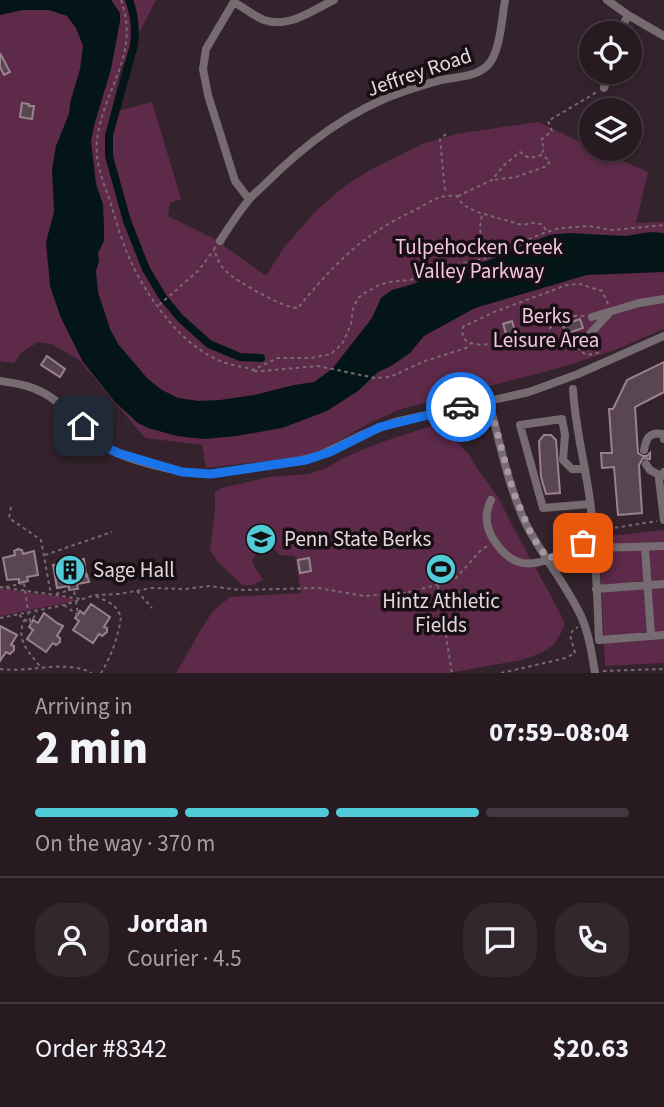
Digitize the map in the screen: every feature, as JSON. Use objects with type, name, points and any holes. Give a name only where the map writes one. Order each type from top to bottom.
[{"type":"street","points":[[249,199],[235,181],[208,95],[203,69],[206,49],[235,1],[262,19],[278,23],[295,19],[334,0]]},
{"type":"street","name":"Jeffrey Road","points":[[220,241],[249,199],[305,146],[354,114],[398,94],[433,82],[471,74],[486,67],[495,54],[505,0]]},
{"type":"street","points":[[607,0],[664,36]]},
{"type":"street","points":[[625,21],[628,15]]},
{"type":"street","points":[[604,88],[605,84]]},
{"type":"street","points":[[592,317],[639,303],[664,299]]},
{"type":"street","points":[[589,335],[611,311]]},
{"type":"street","points":[[0,381],[29,386],[48,395],[65,408],[94,438],[118,453],[168,469],[198,474],[306,460],[395,422],[528,392],[578,374],[664,336]]},
{"type":"street","points":[[573,389],[574,414],[585,469],[593,532],[599,640],[664,635]]},
{"type":"street","points":[[491,401],[513,491],[532,536],[582,618],[590,642],[595,672]]},
{"type":"street","points":[[585,469],[572,469],[563,460],[565,435],[562,419],[520,425],[543,508],[590,504]]},
{"type":"street","points":[[644,450],[646,442],[655,432],[663,434],[664,439]]},
{"type":"street","points":[[646,464],[650,470],[663,474],[659,479],[664,520]]},
{"type":"street","points":[[491,499],[486,512],[489,530],[506,555],[525,564],[534,565],[572,545],[664,546]]},
{"type":"street","points":[[645,547],[651,636]]},
{"type":"street","points":[[596,589],[664,584]]},
{"type":"path","points":[[121,0],[127,34],[124,54],[98,132],[97,157],[131,263],[148,292],[182,335],[198,349],[216,359],[253,370],[262,372],[322,366],[375,379],[390,377],[425,361],[466,348],[471,343]]},
{"type":"path","points":[[542,155],[544,148],[541,140],[552,131],[548,121],[604,88]]},
{"type":"path","points":[[446,134],[440,139],[440,160],[446,195]]},
{"type":"path","points":[[215,249],[217,259],[226,272],[278,302],[298,308],[342,260],[369,237],[399,218],[446,195],[457,196],[492,180],[516,177],[547,166],[550,161],[542,155],[529,158],[520,152],[503,166],[492,180]]},
{"type":"path","points":[[457,196],[465,206],[482,214],[522,225],[541,223],[548,232]]},
{"type":"path","points":[[480,259],[482,214]]},
{"type":"path","points":[[253,370],[278,358],[311,358],[331,354],[345,338],[355,303],[371,289],[389,282],[410,280],[445,267],[480,259],[548,232],[589,226],[613,230],[664,225]]},
{"type":"path","points":[[158,306],[198,271],[220,241]]},
{"type":"path","points":[[482,245],[487,243],[502,250]]},
{"type":"path","points":[[589,335],[562,338],[552,336],[538,344],[518,341],[487,346],[471,343],[462,335],[463,327],[467,323],[567,285],[580,284],[602,291],[611,311]]},
{"type":"path","points":[[552,336],[550,328],[558,321],[579,315],[592,317]]},
{"type":"path","points":[[566,319],[567,323]]},
{"type":"path","points":[[589,335],[579,345],[579,349],[587,355],[598,353],[603,363]]},
{"type":"path","points":[[556,344],[562,338]]},
{"type":"path","points":[[11,507],[9,518],[39,538],[51,595]]},
{"type":"path","points":[[593,532],[664,520]]},
{"type":"path","points":[[44,555],[112,532]]},
{"type":"path","points":[[0,618],[64,605],[95,595],[152,588],[318,588],[365,596],[405,593],[456,578],[481,550],[495,541]]},
{"type":"path","points":[[2,587],[24,582],[31,622]]},
{"type":"path","points":[[438,585],[452,673]]},
{"type":"path","points":[[2,587],[75,600]]},
{"type":"path","points":[[51,595],[74,589],[78,615],[64,605]]},
{"type":"path","points":[[137,590],[152,608]]},
{"type":"path","points":[[95,595],[114,605],[121,616],[108,662],[101,673]]},
{"type":"path","points":[[31,622],[38,610]]},
{"type":"path","points":[[18,614],[31,622]]},
{"type":"path","points":[[25,619],[20,631],[23,644],[43,670]]},
{"type":"path","points":[[501,673],[566,659],[575,653],[570,635],[573,630]]},
{"type":"path","points":[[0,669],[82,668],[92,673]]},
{"type":"path","points":[[595,672],[664,669]]},
{"type":"green space","name":"Tulpehocken Creek Valley Parkway","points":[[0,0],[156,0],[121,68],[111,113],[152,102],[181,199],[170,203],[168,216],[225,244],[224,246],[266,276],[285,246],[319,208],[345,186],[370,170],[423,144],[456,134],[538,122],[579,141],[579,161],[623,161],[648,172],[636,223],[664,222],[664,329],[617,349],[559,368],[398,410],[321,451],[301,457],[206,468],[202,445],[145,438],[79,360],[52,344],[38,342],[22,352],[14,363],[0,361]]},
{"type":"green space","points":[[434,425],[456,440],[498,497],[559,611],[565,624],[552,646],[522,660],[448,673],[176,673],[213,611],[230,597],[301,593],[295,556],[280,555],[274,549],[260,548],[252,560],[263,580],[252,585],[242,585],[217,561],[210,550],[215,492],[269,477],[309,474],[382,442]]},
{"type":"green space","points":[[664,530],[664,663],[605,666],[599,537]]},
{"type":"green space","points":[[0,588],[74,599],[75,601],[0,616]]},
{"type":"shaded area","points":[[0,0],[111,0],[120,13],[111,69],[91,141],[96,184],[103,204],[104,241],[98,253],[96,271],[98,292],[118,344],[148,379],[178,398],[220,400],[314,382],[332,369],[372,318],[381,298],[392,290],[449,270],[489,260],[549,235],[569,233],[626,236],[664,233],[664,272],[587,275],[475,308],[424,336],[410,353],[378,372],[358,391],[327,411],[282,428],[204,439],[177,436],[148,428],[138,423],[116,403],[83,362],[61,318],[50,286],[46,242],[54,212],[52,170],[56,146],[69,114],[83,46],[76,28],[67,16],[49,10],[23,10],[0,15]]},
{"type":"building","points":[[0,53],[10,72],[4,75],[0,67]]},
{"type":"building","points":[[22,103],[34,106],[32,119],[20,117]]},
{"type":"building","points":[[580,319],[583,328],[566,334],[563,325]]},
{"type":"building","points":[[512,321],[517,337],[508,340],[503,324]]},
{"type":"building","points":[[47,356],[65,369],[60,377],[41,365]]},
{"type":"building","points":[[664,362],[664,392],[635,407],[638,453],[647,456],[650,453],[650,459],[643,458],[639,465],[642,513],[618,515],[614,467],[602,468],[601,453],[612,453],[609,409],[613,409],[627,380]]},
{"type":"building","points":[[544,435],[551,435],[556,440],[560,493],[546,494],[541,477],[539,441]]},
{"type":"building","points":[[22,550],[23,554],[34,551],[38,575],[27,577],[28,581],[19,583],[19,579],[7,580],[3,558],[15,555],[14,551]]},
{"type":"building","name":"Sage Hall","points":[[72,557],[73,562],[84,559],[89,582],[77,584],[78,589],[69,590],[69,586],[57,588],[53,565],[64,563],[63,559]]},
{"type":"building","points":[[309,558],[311,571],[300,573],[298,560]]},
{"type":"building","points":[[91,604],[110,617],[104,627],[107,632],[102,636],[99,634],[93,643],[73,630],[79,621],[75,618],[80,611],[84,614]]},
{"type":"building","points":[[44,613],[63,626],[57,636],[60,642],[56,645],[53,643],[46,652],[27,639],[33,630],[29,627],[33,620],[38,623]]},
{"type":"building","points":[[0,626],[17,635],[11,645],[14,650],[10,654],[6,652],[0,661]]},
{"type":"waterway","points":[[129,0],[133,11],[134,45],[109,135],[109,156],[127,221],[146,269],[162,296],[180,318],[209,344],[240,357],[261,358]]},
{"type":"way so far","points":[[461,407],[489,402],[513,491],[532,536],[548,559],[572,545],[583,543]]},
{"type":"place","name":"Penn State Berks","points":[[261,539]]},
{"type":"place","name":"Hintz Athletic Fields","points":[[441,569]]},
{"type":"place","name":"Sage Hall","points":[[70,570]]},
{"type":"route","points":[[83,426],[102,445],[118,453],[168,469],[211,474],[306,460],[330,452],[380,427],[461,407]]},
{"type":"park label","name":"Berks Leisure Area","points":[[546,328]]}]
